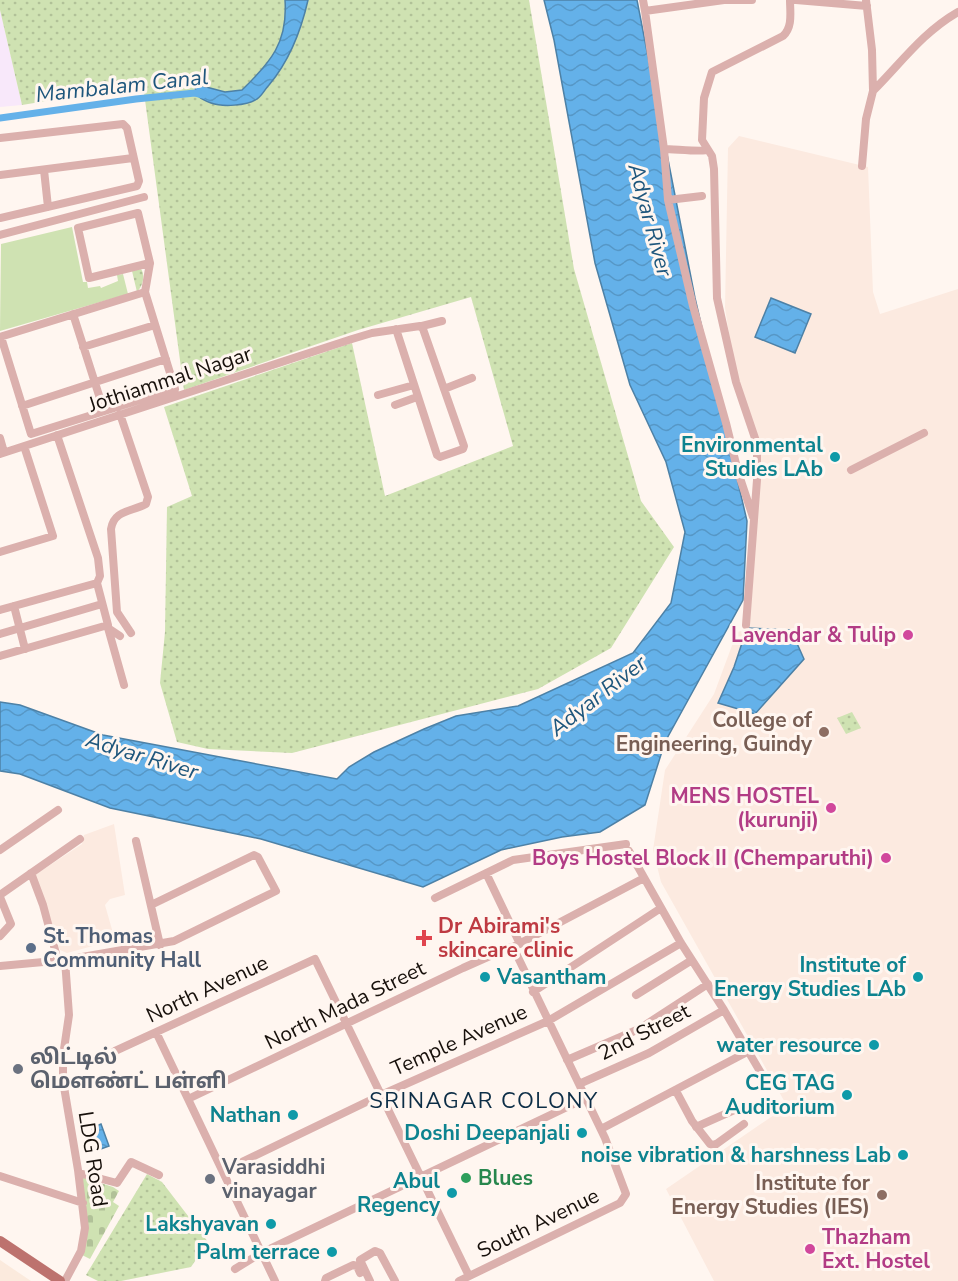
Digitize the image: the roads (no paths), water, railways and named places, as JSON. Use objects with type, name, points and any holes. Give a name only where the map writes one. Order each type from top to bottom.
[{"type":"main road","points":[[2,1243],[60,1281]]},
{"type":"street","points":[[643,0],[664,149],[668,200],[693,306],[738,472],[754,520]]},
{"type":"street","points":[[645,11],[724,0],[752,0]]},
{"type":"street","points":[[746,625],[757,480],[757,444],[736,382],[717,298],[714,169],[712,156],[702,140],[703,111],[709,77],[714,70],[783,36],[790,26],[790,0]]},
{"type":"street","points":[[796,0],[866,3],[872,50],[873,91],[866,119],[862,166]]},
{"type":"street","points":[[873,91],[917,43],[958,12]]},
{"type":"street","points":[[0,138],[123,124],[127,128],[139,181],[137,186],[0,218]]},
{"type":"street","points":[[664,149],[690,149],[702,152],[708,150]]},
{"type":"street","points":[[0,175],[133,158]]},
{"type":"street","points":[[44,170],[48,207]]},
{"type":"street","points":[[668,200],[702,196]]},
{"type":"street","points":[[0,235],[144,197]]},
{"type":"street","points":[[145,292],[1,337],[31,434],[175,388],[145,292],[150,263],[138,213],[78,228],[89,278],[150,263]]},
{"type":"street","points":[[73,315],[104,411]]},
{"type":"street","name":"Jothiammal Nagar","points":[[2,453],[372,333],[442,321]]},
{"type":"street","points":[[83,347],[155,325]]},
{"type":"street","points":[[396,329],[436,454],[440,456],[464,447],[422,326]]},
{"type":"street","points":[[22,405],[166,359]]},
{"type":"street","points":[[444,390],[472,378]]},
{"type":"street","points":[[378,395],[414,385]]},
{"type":"street","points":[[395,405],[417,397]]},
{"type":"street","points":[[120,414],[148,501],[139,508],[117,515],[112,520],[117,612],[131,633]]},
{"type":"street","points":[[851,470],[924,433]]},
{"type":"street","points":[[57,435],[98,558],[100,576],[97,583],[124,685]]},
{"type":"street","points":[[0,438],[2,453]]},
{"type":"street","points":[[0,552],[53,536],[24,446]]},
{"type":"street","points":[[0,610],[97,583]]},
{"type":"street","points":[[0,634],[102,604]]},
{"type":"street","points":[[14,606],[25,649]]},
{"type":"street","points":[[108,626],[120,636]]},
{"type":"street","points":[[0,656],[108,626]]},
{"type":"street","points":[[0,850],[58,810]]},
{"type":"street","points":[[0,936],[11,924],[0,896],[80,839]]},
{"type":"street","points":[[136,841],[160,945]]},
{"type":"street","points":[[435,898],[513,860],[628,847],[681,943],[761,1073]]},
{"type":"street","points":[[0,966],[62,960],[160,945],[174,941],[276,891],[258,857],[254,855],[151,904]]},
{"type":"street","name":"LDG Road","points":[[31,873],[62,960],[69,1015],[63,1056],[63,1081],[79,1173],[85,1228],[81,1251],[64,1281]]},
{"type":"street","points":[[486,873],[533,992],[601,1129],[749,1051]]},
{"type":"street","name":"North Mada Street","points":[[189,1100],[463,968],[516,946],[644,878]]},
{"type":"street","points":[[533,992],[661,908]]},
{"type":"street","name":"Temple Avenue","points":[[223,1171],[381,1095],[548,1021],[681,943]]},
{"type":"street","name":"North Avenue","points":[[115,1051],[315,959],[346,1025]]},
{"type":"street","points":[[636,995],[692,960]]},
{"type":"street","points":[[567,1060],[639,1029],[708,984]]},
{"type":"street","name":"2nd Street","points":[[579,1084],[649,1053],[724,1010]]},
{"type":"street","points":[[346,1025],[469,1276]]},
{"type":"street","points":[[156,1032],[275,1281]]},
{"type":"street","points":[[676,1091],[696,1127],[712,1146],[744,1124]]},
{"type":"street","points":[[235,1269],[261,1253],[586,1098]]},
{"type":"street","points":[[696,1127],[741,1107]]},
{"type":"street","name":"South Avenue","points":[[459,1281],[620,1203],[626,1190],[601,1129]]},
{"type":"street","points":[[79,1173],[117,1183],[131,1162],[159,1175]]},
{"type":"street","points":[[0,1176],[83,1203]]},
{"type":"street","points":[[370,1281],[360,1260],[378,1251],[395,1281]]},
{"type":"street","points":[[326,1281],[326,1278],[355,1265],[364,1281]]},
{"type":"water","points":[[285,0],[308,0],[302,23],[289,55],[260,96],[247,103],[228,105],[211,103],[199,97],[195,84],[225,92],[242,90],[261,70],[276,50],[280,40],[284,28]]},
{"type":"water","name":"Adyar River","points":[[544,0],[637,0],[695,298],[747,521],[743,600],[665,742],[645,805],[600,832],[562,837],[501,850],[423,887],[261,839],[110,808],[20,774],[0,771],[0,702],[20,705],[103,735],[337,779],[349,767],[374,752],[424,729],[456,716],[518,706],[633,653],[671,603],[685,532],[666,462],[630,385],[595,263],[554,40]]},
{"type":"water","points":[[771,298],[811,314],[795,353],[755,337]]},
{"type":"water","points":[[747,628],[791,630],[804,659],[755,714],[718,703],[734,667]]},
{"type":"water","points":[[101,1124],[109,1146],[98,1150],[92,1128]]},
{"type":"waterway","name":"Mambalam Canal","points":[[0,118],[136,99],[195,93],[203,95]]},
{"type":"place","name":"Environmental Studies LAb","points":[[835,457]]},
{"type":"place","name":"Lavendar & Tulip","points":[[908,635]]},
{"type":"place","name":"College of Engineering, Guindy","points":[[824,732]]},
{"type":"place","name":"MENS HOSTEL (kurunji)","points":[[831,808]]},
{"type":"place","name":"Boys Hostel Block II (Chemparuthi)","points":[[886,858]]},
{"type":"place","name":"Dr Abirami's skincare clinic","points":[[424,938]]},
{"type":"place","name":"St. Thomas Community Hall","points":[[31,948]]},
{"type":"place","name":"Vasantham","points":[[485,977]]},
{"type":"place","name":"Institute of Energy Studies LAb","points":[[918,977]]},
{"type":"place","name":"water resource","points":[[874,1045]]},
{"type":"place","name":"லிட்டில் மௌண்ட் பள்ளி","points":[[18,1069]]},
{"type":"place","name":"CEG TAG Auditorium","points":[[847,1095]]},
{"type":"place","name":"Nathan","points":[[293,1115]]},
{"type":"place","name":"Doshi Deepanjali","points":[[582,1133]]},
{"type":"place","name":"noise vibration & harshness Lab","points":[[903,1155]]},
{"type":"place","name":"Blues","points":[[466,1178]]},
{"type":"place","name":"Varasiddhi vinayagar","points":[[210,1179]]},
{"type":"place","name":"Abul Regency","points":[[452,1193]]},
{"type":"place","name":"Institute for Energy Studies (IES)","points":[[882,1195]]},
{"type":"place","name":"Lakshyavan","points":[[271,1224]]},
{"type":"place","name":"Thazham Ext. Hostel","points":[[810,1249]]},
{"type":"place","name":"Palm terrace","points":[[332,1252]]},
{"type":"district","name":"SRINAGAR COLONY","points":[[484,1101]]}]
